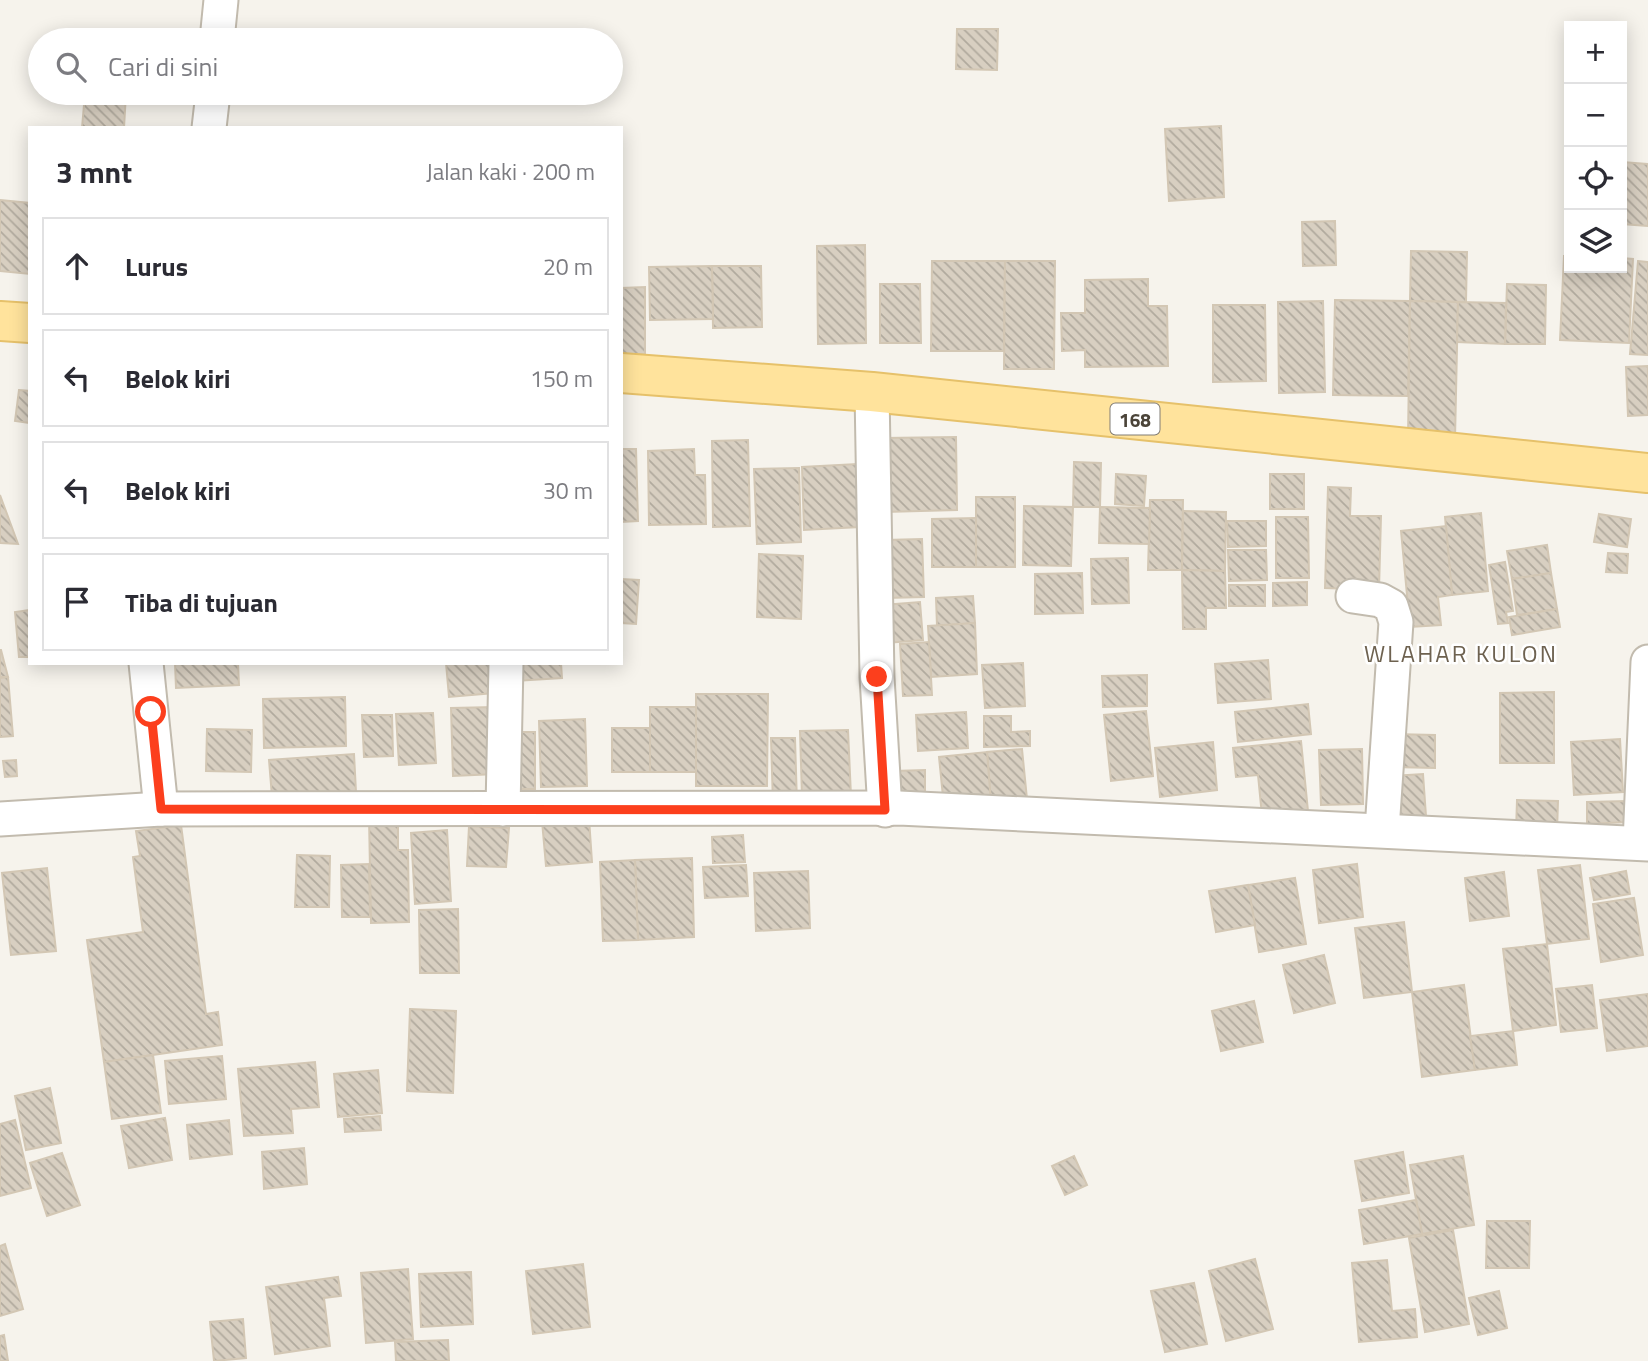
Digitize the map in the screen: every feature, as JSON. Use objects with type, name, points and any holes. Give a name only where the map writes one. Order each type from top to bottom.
[{"type":"main road","points":[[0,321],[28,323]]},
{"type":"main road","name":"168","points":[[623,373],[872,392],[1648,473]]},
{"type":"street","points":[[218,28],[221,0]]},
{"type":"street","points":[[209,126],[212,105]]},
{"type":"street","points":[[872,392],[877,677],[885,810]]},
{"type":"street","points":[[1353,596],[1380,600],[1391,606],[1396,622],[1382,830]]},
{"type":"street","points":[[0,819],[161,809],[1001,810],[1644,844],[1648,662]]},
{"type":"street","points":[[146,665],[161,809]]},
{"type":"street","points":[[503,809],[506,665]]},
{"type":"building","points":[[957,29],[998,29],[997,70],[956,69]]},
{"type":"building","points":[[84,105],[125,105],[124,126],[82,126]]},
{"type":"building","points":[[1221,126],[1224,197],[1169,201],[1165,129]]},
{"type":"building","points":[[1627,162],[1648,164],[1648,226],[1627,224]]},
{"type":"building","points":[[0,200],[28,203],[28,274],[0,271]]},
{"type":"building","points":[[1335,221],[1336,265],[1303,266],[1302,222]]},
{"type":"building","points":[[865,245],[866,343],[818,344],[817,246]]},
{"type":"building","points":[[1411,251],[1467,252],[1466,302],[1410,301]]},
{"type":"building","points":[[1564,256],[1564,273],[1627,273],[1627,258],[1633,259],[1629,343],[1560,340]]},
{"type":"building","points":[[932,261],[1005,261],[1004,351],[931,351]]},
{"type":"building","points":[[1005,261],[1055,261],[1054,369],[1004,369]]},
{"type":"building","points":[[1638,261],[1648,262],[1648,355],[1630,354]]},
{"type":"building","points":[[712,266],[761,266],[762,327],[713,328]]},
{"type":"building","points":[[712,266],[713,319],[650,320],[649,267]]},
{"type":"building","points":[[1148,279],[1148,306],[1167,306],[1168,366],[1085,367],[1085,350],[1062,351],[1061,313],[1085,313],[1085,280]]},
{"type":"building","points":[[880,284],[920,284],[921,343],[880,343]]},
{"type":"building","points":[[1507,284],[1546,285],[1545,344],[1505,344]]},
{"type":"building","points":[[645,287],[645,354],[623,354],[623,288]]},
{"type":"building","points":[[1335,300],[1410,301],[1408,396],[1333,395]]},
{"type":"building","points":[[1323,301],[1325,392],[1279,393],[1278,302]]},
{"type":"building","points":[[1410,301],[1458,302],[1455,439],[1408,438]]},
{"type":"building","points":[[1458,302],[1506,303],[1505,344],[1457,342]]},
{"type":"building","points":[[1213,305],[1265,305],[1266,381],[1213,382]]},
{"type":"building","points":[[1648,366],[1648,415],[1628,416],[1626,367]]},
{"type":"building","points":[[19,390],[28,391],[28,423],[15,421]]},
{"type":"building","points":[[956,437],[957,510],[885,512],[884,438]]},
{"type":"building","points":[[748,440],[750,526],[713,527],[712,441]]},
{"type":"building","points":[[623,449],[636,449],[638,521],[623,522]]},
{"type":"building","points":[[694,449],[695,475],[705,475],[706,524],[649,525],[648,451]]},
{"type":"building","points":[[1074,462],[1101,463],[1100,507],[1073,507]]},
{"type":"building","points":[[857,464],[860,527],[804,530],[802,467]]},
{"type":"building","points":[[799,468],[801,542],[757,544],[754,469]]},
{"type":"building","points":[[1116,474],[1146,476],[1144,506],[1115,504]]},
{"type":"building","points":[[1270,474],[1304,474],[1304,509],[1270,509]]},
{"type":"building","points":[[1328,487],[1351,488],[1350,516],[1381,516],[1379,590],[1325,588]]},
{"type":"building","points":[[0,495],[18,544],[0,543]]},
{"type":"building","points":[[976,497],[1015,497],[1015,567],[976,567]]},
{"type":"building","points":[[1150,500],[1183,500],[1182,570],[1148,570]]},
{"type":"building","points":[[1024,506],[1073,507],[1071,566],[1023,565]]},
{"type":"building","points":[[1100,507],[1150,508],[1149,544],[1099,543]]},
{"type":"building","points":[[1183,511],[1226,512],[1225,571],[1182,570]]},
{"type":"building","points":[[1481,513],[1488,591],[1452,595],[1445,517]]},
{"type":"building","points":[[1599,514],[1631,519],[1627,547],[1594,542]]},
{"type":"building","points":[[1276,517],[1308,517],[1309,578],[1276,578]]},
{"type":"building","points":[[976,518],[976,567],[932,567],[932,519]]},
{"type":"building","points":[[1227,521],[1266,521],[1266,546],[1228,547]]},
{"type":"building","points":[[1446,526],[1452,595],[1438,597],[1441,625],[1410,627],[1401,531]]},
{"type":"building","points":[[922,539],[924,597],[886,598],[885,540]]},
{"type":"building","points":[[1547,545],[1551,573],[1512,579],[1507,551]]},
{"type":"building","points":[[1228,550],[1266,550],[1267,580],[1229,581]]},
{"type":"building","points":[[1608,553],[1628,554],[1627,573],[1606,572]]},
{"type":"building","points":[[759,554],[803,556],[801,619],[757,617]]},
{"type":"building","points":[[1128,558],[1129,603],[1092,604],[1091,559]]},
{"type":"building","points":[[1505,562],[1513,611],[1506,612],[1508,623],[1498,624],[1489,565]]},
{"type":"building","points":[[1182,570],[1225,571],[1226,608],[1206,608],[1206,629],[1183,629]]},
{"type":"building","points":[[1082,573],[1083,613],[1035,614],[1035,574]]},
{"type":"building","points":[[1551,573],[1557,609],[1517,615],[1512,579]]},
{"type":"building","points":[[623,579],[639,580],[636,624],[623,623]]},
{"type":"building","points":[[1307,582],[1307,605],[1273,606],[1273,583]]},
{"type":"building","points":[[1229,585],[1265,585],[1265,606],[1229,606]]},
{"type":"building","points":[[973,596],[975,623],[937,626],[936,598]]},
{"type":"building","points":[[920,602],[923,640],[886,643],[883,605]]},
{"type":"building","points":[[1557,609],[1560,627],[1512,635],[1509,617]]},
{"type":"building","points":[[28,610],[28,657],[19,657],[15,612]]},
{"type":"building","points":[[975,623],[977,674],[931,677],[928,626]]},
{"type":"building","points":[[929,642],[932,695],[903,696],[900,644]]},
{"type":"building","points":[[1,650],[8,677],[0,677]]},
{"type":"building","points":[[1268,660],[1271,699],[1218,703],[1215,664]]},
{"type":"building","points":[[1023,663],[1025,706],[985,708],[982,665]]},
{"type":"building","points":[[175,665],[238,665],[239,685],[176,688]]},
{"type":"building","points":[[446,665],[492,665],[494,693],[449,697]]},
{"type":"building","points":[[514,665],[561,665],[562,678],[515,681]]},
{"type":"building","points":[[1147,675],[1147,706],[1103,707],[1102,676]]},
{"type":"building","points":[[8,677],[13,736],[0,737],[0,678]]},
{"type":"building","points":[[1554,692],[1554,763],[1500,763],[1500,693]]},
{"type":"building","points":[[696,694],[768,694],[767,786],[696,786]]},
{"type":"building","points":[[345,697],[346,746],[264,748],[263,699]]},
{"type":"building","points":[[1308,704],[1311,734],[1238,742],[1235,712]]},
{"type":"building","points":[[494,707],[496,774],[453,776],[451,708]]},
{"type":"building","points":[[650,707],[696,707],[696,772],[650,772]]},
{"type":"building","points":[[1146,711],[1153,776],[1111,781],[1104,715]]},
{"type":"building","points":[[966,712],[968,748],[918,751],[916,715]]},
{"type":"building","points":[[433,713],[436,763],[399,765],[396,714]]},
{"type":"building","points":[[362,715],[392,715],[393,756],[364,757]]},
{"type":"building","points":[[984,716],[1011,716],[1011,732],[1030,731],[1030,746],[984,747]]},
{"type":"building","points":[[585,719],[587,786],[541,787],[539,721]]},
{"type":"building","points":[[612,728],[650,728],[650,772],[612,772]]},
{"type":"building","points":[[207,729],[252,730],[251,772],[206,771]]},
{"type":"building","points":[[848,730],[851,796],[802,797],[800,731]]},
{"type":"building","points":[[507,732],[535,732],[535,789],[507,789]]},
{"type":"building","points":[[1393,734],[1435,735],[1435,768],[1392,767]]},
{"type":"building","points":[[771,738],[795,738],[797,804],[773,805]]},
{"type":"building","points":[[1620,739],[1623,792],[1574,795],[1571,742]]},
{"type":"building","points":[[1301,741],[1308,811],[1262,816],[1258,775],[1236,777],[1233,748]]},
{"type":"building","points":[[1213,742],[1217,790],[1160,797],[1155,748]]},
{"type":"building","points":[[1022,749],[1027,799],[991,803],[987,752]]},
{"type":"building","points":[[1362,749],[1363,804],[1321,805],[1319,750]]},
{"type":"building","points":[[987,752],[991,803],[944,807],[939,757]]},
{"type":"building","points":[[354,754],[356,792],[272,797],[269,760]]},
{"type":"building","points":[[16,760],[17,776],[5,777],[3,761]]},
{"type":"building","points":[[925,770],[925,804],[895,805],[894,771]]},
{"type":"building","points":[[1423,774],[1426,816],[1394,818],[1392,776]]},
{"type":"building","points":[[1517,800],[1558,801],[1557,832],[1516,832]]},
{"type":"building","points":[[1627,801],[1628,822],[1587,824],[1587,802]]},
{"type":"building","points":[[369,817],[398,817],[398,850],[408,850],[409,922],[371,923]]},
{"type":"building","points":[[589,818],[592,862],[546,866],[542,821]]},
{"type":"building","points":[[181,825],[206,1014],[218,1012],[222,1045],[104,1062],[87,940],[143,932],[133,857],[140,856],[136,831]]},
{"type":"building","points":[[469,826],[509,828],[506,867],[467,866]]},
{"type":"building","points":[[447,830],[451,901],[415,904],[411,833]]},
{"type":"building","points":[[743,835],[745,862],[713,863],[712,837]]},
{"type":"building","points":[[297,855],[330,856],[329,907],[295,907]]},
{"type":"building","points":[[692,858],[694,937],[638,940],[635,860]]},
{"type":"building","points":[[635,860],[638,940],[603,941],[600,862]]},
{"type":"building","points":[[369,864],[370,917],[342,917],[341,865]]},
{"type":"building","points":[[1357,864],[1363,917],[1319,923],[1313,870]]},
{"type":"building","points":[[746,865],[748,896],[705,898],[703,867]]},
{"type":"building","points":[[1580,865],[1589,939],[1547,944],[1538,870]]},
{"type":"building","points":[[47,868],[56,951],[11,955],[2,873]]},
{"type":"building","points":[[808,871],[810,928],[756,931],[754,873]]},
{"type":"building","points":[[1626,871],[1630,894],[1594,900],[1590,878]]},
{"type":"building","points":[[1504,872],[1509,916],[1470,921],[1465,878]]},
{"type":"building","points":[[1295,878],[1306,944],[1259,952],[1248,885]]},
{"type":"building","points":[[1248,885],[1255,925],[1216,932],[1209,891]]},
{"type":"building","points":[[1634,898],[1643,955],[1601,962],[1593,904]]},
{"type":"building","points":[[458,909],[459,973],[420,973],[419,910]]},
{"type":"building","points":[[1404,922],[1412,992],[1364,998],[1355,928]]},
{"type":"building","points":[[1547,944],[1556,1025],[1513,1031],[1503,949]]},
{"type":"building","points":[[1324,955],[1335,1003],[1294,1013],[1283,965]]},
{"type":"building","points":[[1464,985],[1475,1070],[1422,1077],[1412,992]]},
{"type":"building","points":[[1592,985],[1597,1028],[1561,1032],[1556,989]]},
{"type":"building","points":[[1648,994],[1648,1046],[1607,1051],[1600,1000]]},
{"type":"building","points":[[1254,1001],[1263,1042],[1221,1051],[1212,1011]]},
{"type":"building","points":[[410,1009],[456,1011],[453,1093],[407,1091]]},
{"type":"building","points":[[1513,1031],[1517,1065],[1475,1070],[1470,1036]]},
{"type":"building","points":[[153,1055],[161,1113],[112,1119],[104,1062]]},
{"type":"building","points":[[222,1056],[226,1099],[169,1104],[165,1061]]},
{"type":"building","points":[[315,1062],[319,1107],[291,1109],[293,1133],[244,1136],[238,1069]]},
{"type":"building","points":[[378,1070],[382,1113],[338,1117],[334,1074]]},
{"type":"building","points":[[50,1088],[61,1143],[26,1150],[15,1096]]},
{"type":"building","points":[[380,1116],[381,1130],[345,1132],[344,1119]]},
{"type":"building","points":[[165,1118],[172,1160],[129,1168],[121,1126]]},
{"type":"building","points":[[15,1120],[31,1188],[0,1196],[0,1124]]},
{"type":"building","points":[[229,1120],[232,1154],[190,1159],[187,1125]]},
{"type":"building","points":[[304,1148],[307,1184],[264,1189],[262,1152]]},
{"type":"building","points":[[1403,1152],[1409,1193],[1362,1201],[1355,1161]]},
{"type":"building","points":[[62,1153],[80,1205],[47,1216],[30,1163]]},
{"type":"building","points":[[1074,1156],[1087,1185],[1065,1195],[1052,1166]]},
{"type":"building","points":[[1463,1156],[1474,1225],[1422,1234],[1410,1165]]},
{"type":"building","points":[[1416,1200],[1422,1234],[1364,1244],[1359,1210]]},
{"type":"building","points":[[1487,1221],[1530,1221],[1529,1268],[1486,1268]]},
{"type":"building","points":[[1453,1230],[1469,1324],[1425,1332],[1409,1238]]},
{"type":"building","points":[[5,1244],[23,1309],[0,1316],[0,1246]]},
{"type":"building","points":[[1255,1259],[1273,1329],[1226,1341],[1209,1271]]},
{"type":"building","points":[[1387,1260],[1392,1311],[1415,1309],[1417,1337],[1359,1342],[1352,1263]]},
{"type":"building","points":[[583,1264],[590,1327],[533,1334],[526,1271]]},
{"type":"building","points":[[408,1269],[413,1339],[366,1343],[361,1273]]},
{"type":"building","points":[[471,1272],[473,1324],[421,1327],[419,1274]]},
{"type":"building","points":[[338,1277],[341,1296],[324,1298],[330,1346],[275,1354],[266,1287]]},
{"type":"building","points":[[1194,1283],[1207,1344],[1165,1352],[1151,1291]]},
{"type":"building","points":[[1499,1291],[1507,1328],[1478,1335],[1469,1298]]},
{"type":"building","points":[[243,1319],[246,1358],[214,1361],[210,1322]]},
{"type":"building","points":[[4,1335],[8,1361],[0,1361],[0,1336]]},
{"type":"building","points":[[448,1340],[449,1361],[396,1361],[395,1342]]},
{"type":"district","name":"WLAHAR KULON","points":[[1461,653]]},
{"type":"route","points":[[151,712],[161,809],[885,810],[877,677]]}]
